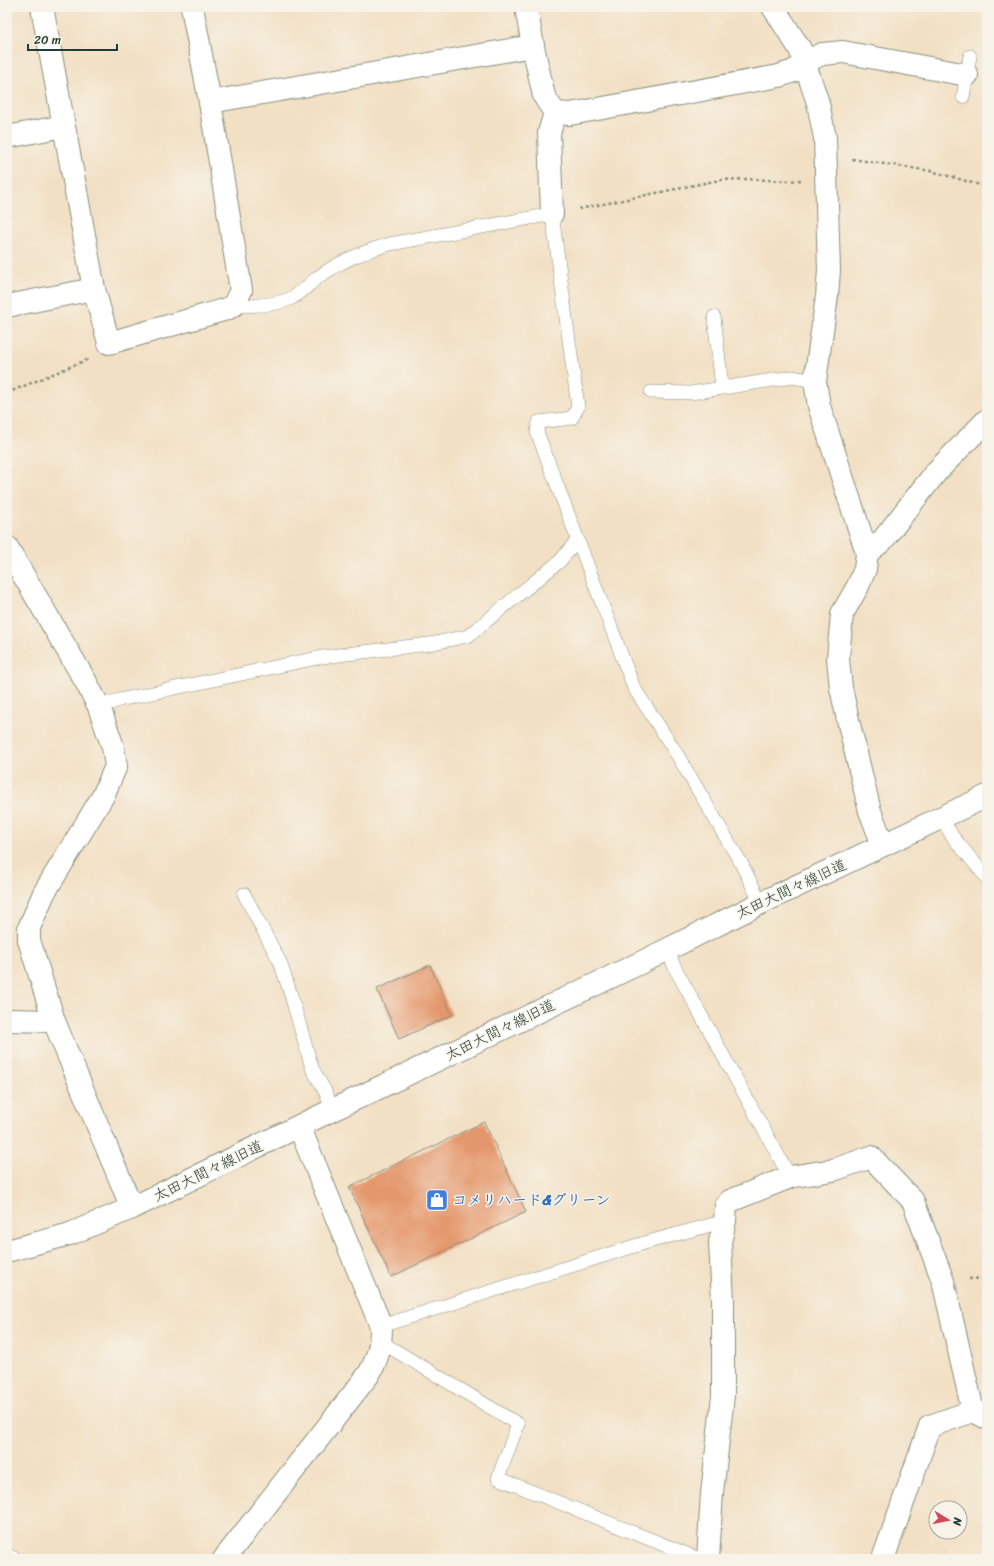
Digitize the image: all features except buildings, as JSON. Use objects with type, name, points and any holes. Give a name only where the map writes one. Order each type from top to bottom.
[{"type":"street","points":[[42,7],[94,289],[109,343],[228,309],[234,305],[241,290],[210,102],[192,7]]},
{"type":"street","points":[[526,7],[544,96],[555,113],[549,133],[552,214]]},
{"type":"street","points":[[773,7],[800,49],[818,103],[825,138],[829,270],[827,296],[815,381],[819,406],[867,553],[865,569],[858,586],[842,614],[838,658],[841,688],[848,720],[870,811],[883,846]]},
{"type":"street","points":[[210,102],[533,46]]},
{"type":"street","points":[[555,113],[570,114],[779,76],[794,71],[805,62],[822,54],[843,52],[968,65]]},
{"type":"street","points":[[7,137],[64,126]]},
{"type":"street","points":[[7,306],[94,289]]},
{"type":"street","points":[[867,553],[882,541],[937,471],[984,426]]},
{"type":"street","points":[[7,547],[86,682],[99,707],[113,747],[116,766],[103,796],[44,893],[29,928],[29,940],[54,1021],[132,1208]]},
{"type":"street","name":"太田大間々線旧道","points":[[7,1251],[70,1234],[132,1208],[761,903],[987,796]]},
{"type":"street","points":[[7,1020],[54,1021]]},
{"type":"street","points":[[224,1559],[369,1374],[377,1360],[381,1334],[299,1126]]},
{"type":"street","points":[[708,1559],[712,1493],[723,1396],[723,1301],[720,1242],[726,1220],[726,1206],[730,1201],[790,1177],[833,1170],[871,1157],[913,1201],[943,1281],[980,1415],[930,1426],[883,1559]]},
{"type":"lane","points":[[963,97],[968,65]]},
{"type":"lane","points":[[234,305],[258,306],[290,299],[300,293],[317,278],[346,260],[372,248],[552,214],[578,407],[572,418],[539,422],[537,432],[634,688],[675,751],[741,863],[761,903]]},
{"type":"lane","points":[[714,316],[722,387]]},
{"type":"lane","points":[[651,392],[691,393],[792,376],[815,381]]},
{"type":"lane","points":[[99,707],[119,700],[322,656],[429,644],[468,636],[560,561],[577,540]]},
{"type":"lane","points":[[942,818],[952,836],[987,878]]},
{"type":"lane","points":[[244,894],[280,962],[312,1068],[326,1094],[332,1110]]},
{"type":"lane","points":[[667,949],[675,968],[790,1177]]},
{"type":"lane","points":[[381,1334],[640,1244],[726,1220]]},
{"type":"lane","points":[[381,1334],[518,1424],[498,1478],[699,1559]]},
{"type":"lane","points":[[7,1555],[16,1559]]},
{"type":"path","points":[[848,159],[931,171],[987,187]]},
{"type":"path","points":[[552,214],[689,188],[719,180],[803,180]]},
{"type":"path","points":[[7,393],[102,353],[109,343]]},
{"type":"place","name":"コメリハード&グリーン","points":[[437,1200]]}]
